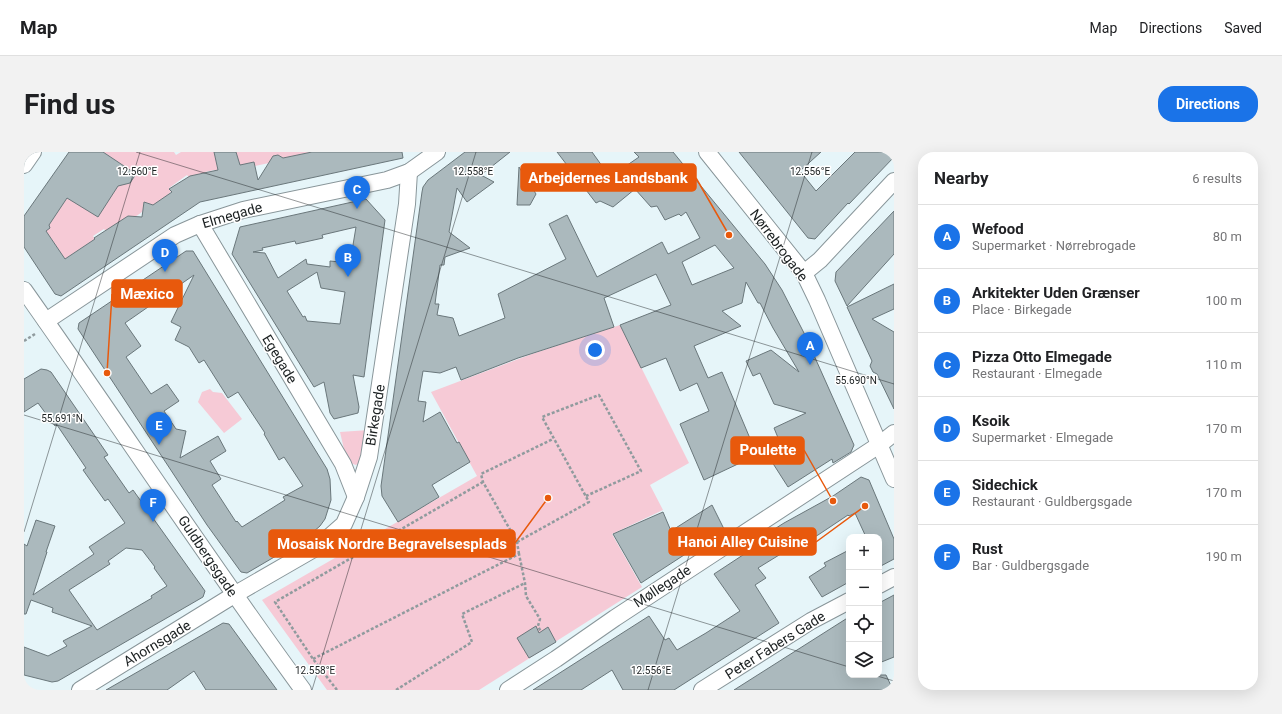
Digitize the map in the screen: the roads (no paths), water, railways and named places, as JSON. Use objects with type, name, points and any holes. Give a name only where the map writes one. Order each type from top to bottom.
[{"type":"street","points":[[24,165],[32,152]]},
{"type":"street","name":"Elmegade","points":[[46,321],[175,235],[200,224],[243,210],[387,180],[409,172],[436,152]]},
{"type":"street","name":"Nørrebrogade","points":[[707,152],[804,273],[894,479]]},
{"type":"street","name":"Birkegade","points":[[234,595],[319,546],[337,532],[344,524],[356,497],[369,456],[407,204],[409,172]]},
{"type":"street","points":[[804,273],[820,260],[894,181]]},
{"type":"street","name":"Egegade","points":[[200,224],[343,464],[356,497]]},
{"type":"street","name":"Guldbergsgade","points":[[24,290],[133,446],[234,595],[303,690]]},
{"type":"street","name":"Møllegade","points":[[508,690],[556,659],[614,618],[879,445],[894,433]]},
{"type":"street","points":[[882,583],[894,577]]},
{"type":"street","name":"Ahornsgade","points":[[80,690],[234,595]]},
{"type":"street","name":"Peter Fabers Gade","points":[[702,690],[811,621],[846,603]]},
{"type":"place","name":"Pizza Otto Elmegade","points":[[357,209]]},
{"type":"place","name":"Arbejdernes Landsbank","points":[[729,235]]},
{"type":"place","name":"Ksoik","points":[[165,272]]},
{"type":"place","name":"Arkitekter Uden Grænser","points":[[348,277]]},
{"type":"place","name":"Wefood","points":[[810,365]]},
{"type":"place","name":"Mæxico","points":[[107,373]]},
{"type":"place","name":"Sidechick","points":[[159,445]]},
{"type":"place","name":"Mosaisk Nordre Begravelsesplads","points":[[548,498]]},
{"type":"place","name":"Poulette","points":[[833,501]]},
{"type":"place","name":"Hanoi Alley Cuisine","points":[[865,506]]},
{"type":"place","name":"Rust","points":[[153,522]]}]
